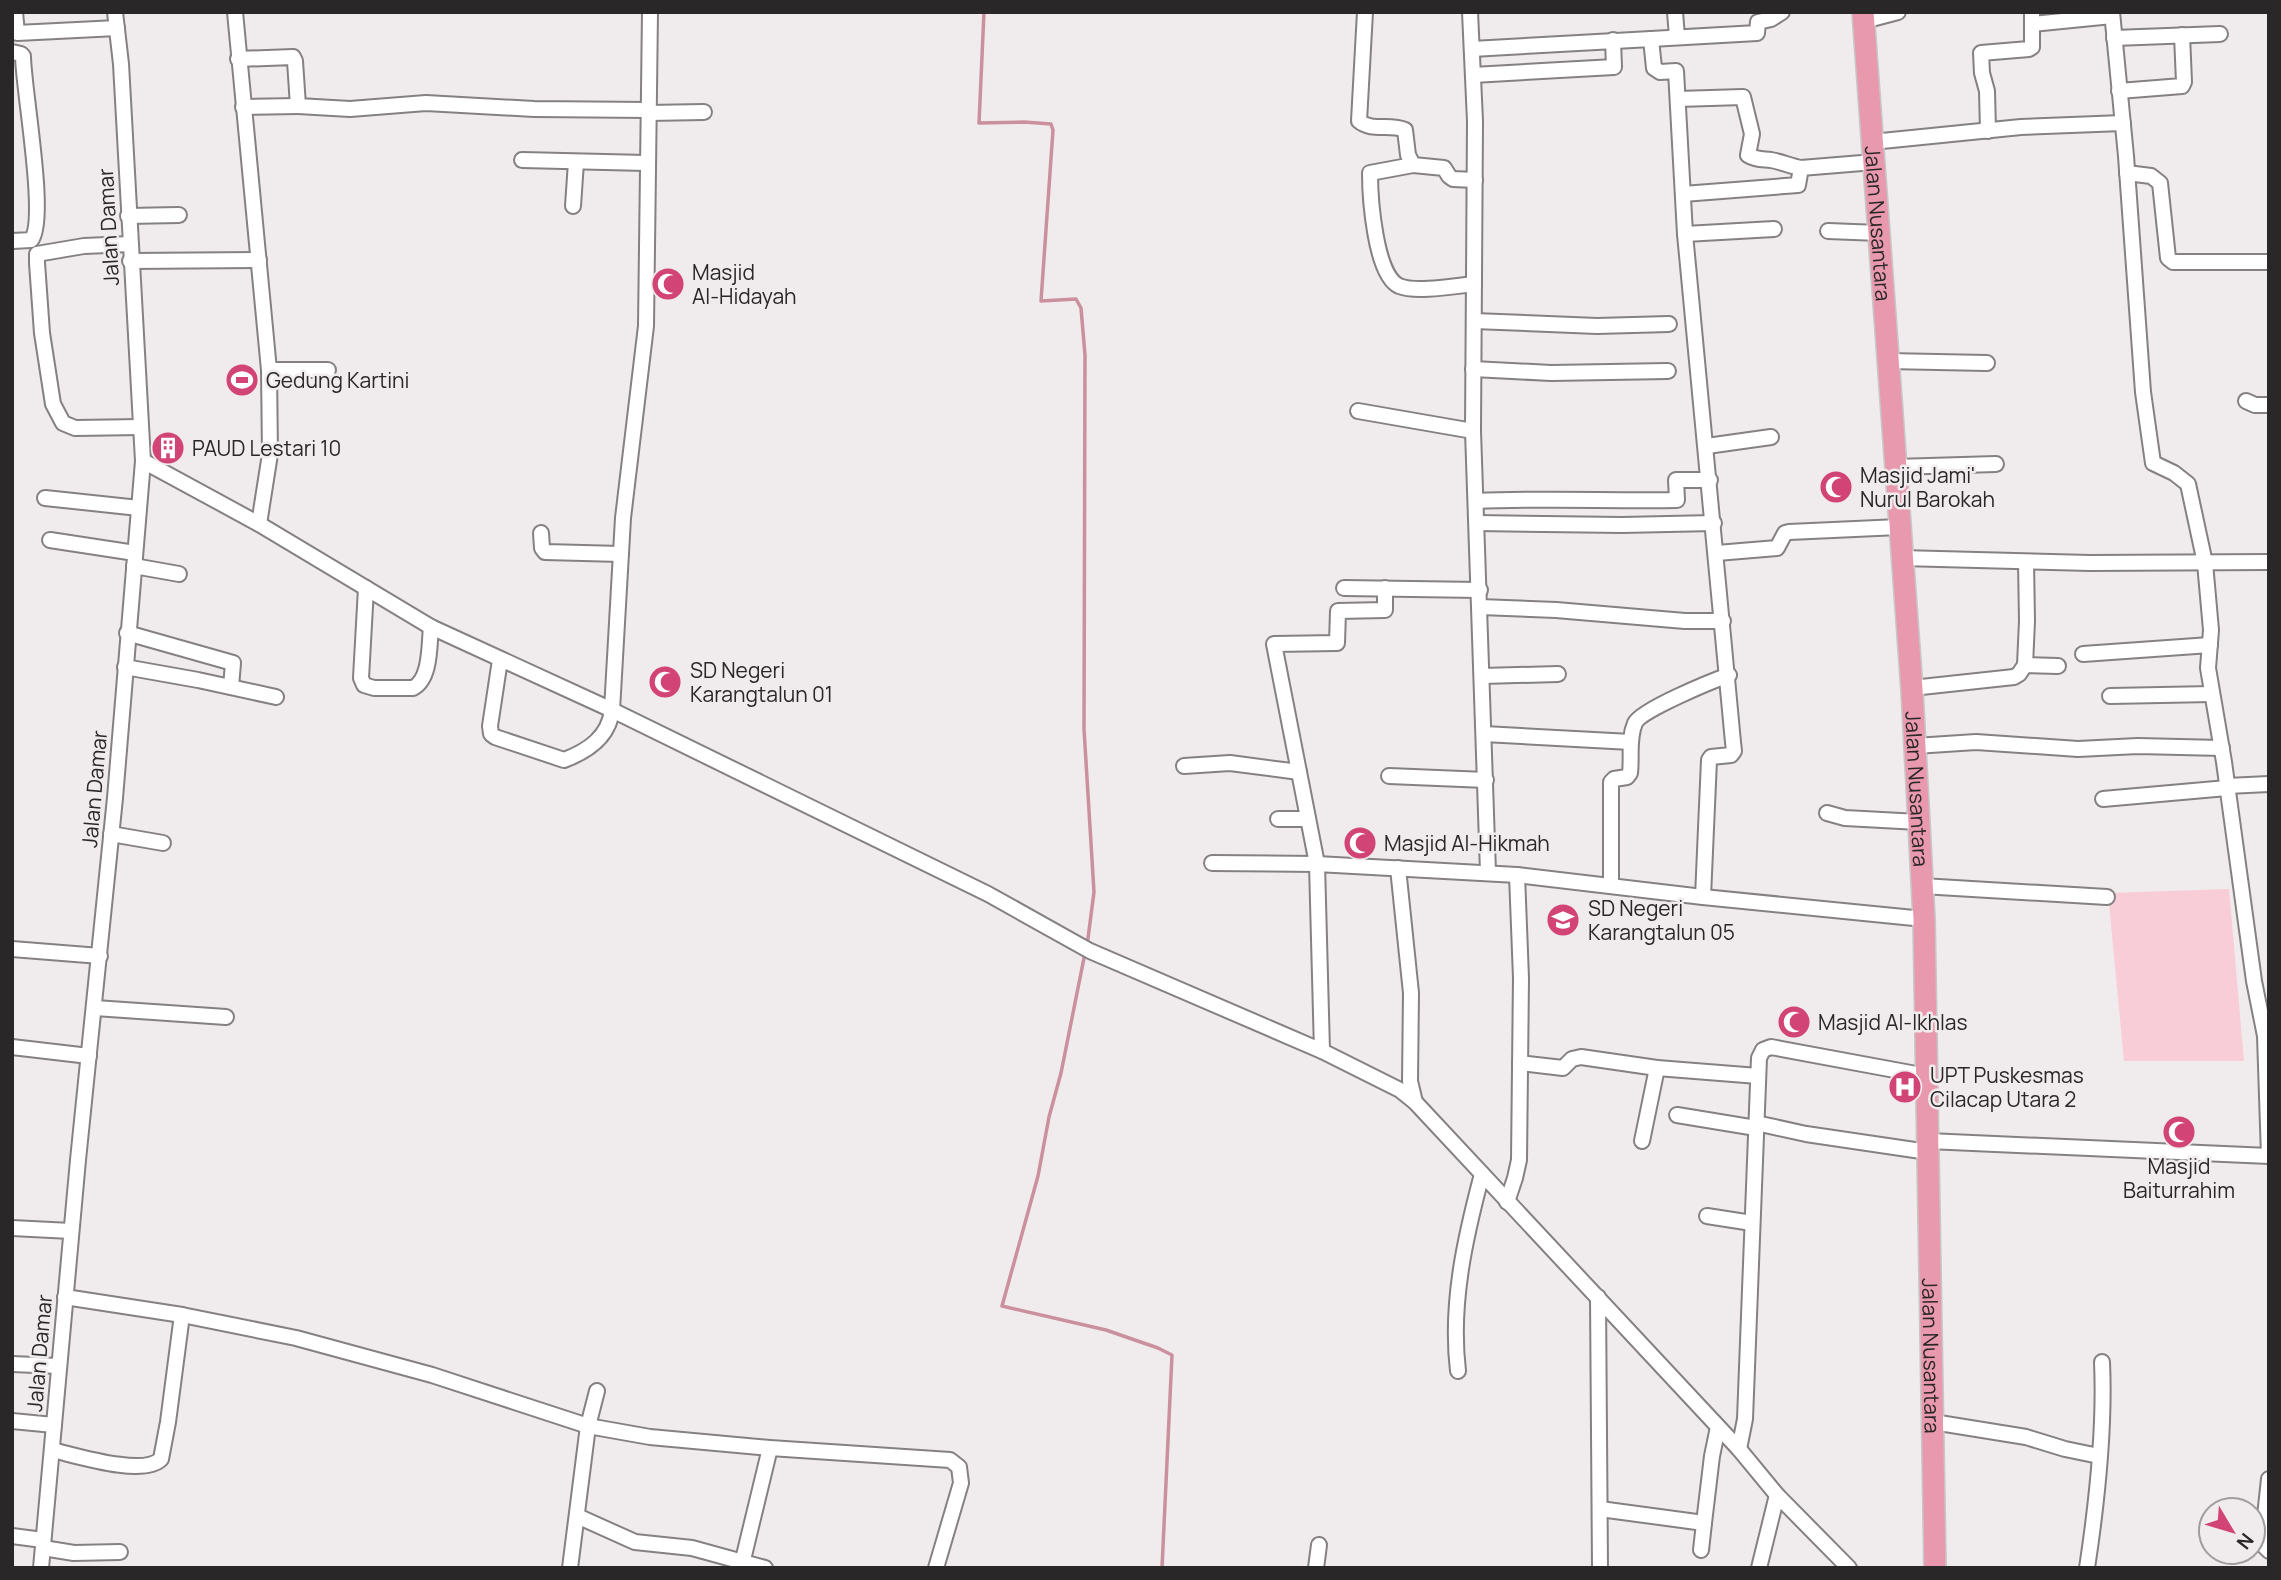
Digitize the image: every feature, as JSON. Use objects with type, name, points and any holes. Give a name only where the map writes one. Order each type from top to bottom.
[{"type":"highway","name":"Jalan Nusantara","points":[[1864,16],[1912,688],[1924,919],[1937,1567]]},
{"type":"street","points":[[15,12],[17,53],[34,165],[37,223],[35,236],[42,333],[53,404],[58,417],[68,426],[75,428],[141,427]]},
{"type":"street","name":"Jalan Damar","points":[[41,1568],[71,1231],[100,956],[143,461],[115,12]]},
{"type":"street","points":[[235,12],[269,370],[270,454],[259,524]]},
{"type":"street","points":[[500,660],[491,734],[502,741],[564,760],[606,733],[612,710],[621,554],[646,326],[650,12]]},
{"type":"street","points":[[1365,12],[1359,121],[1371,127],[1398,127],[1405,130],[1408,155],[1413,165]]},
{"type":"street","points":[[1470,12],[1475,180],[1473,431],[1488,872]]},
{"type":"street","points":[[1675,12],[1676,37]]},
{"type":"street","points":[[1472,49],[1757,33],[1758,22],[1771,19],[1782,12]]},
{"type":"street","points":[[1864,16],[1898,12]]},
{"type":"street","points":[[1677,1115],[1806,1134],[1928,1146],[2269,1156],[2265,1036],[2254,981],[2222,748],[2208,668],[2211,630],[2205,563],[2188,484],[2151,461],[2112,14],[2032,18],[2032,47],[1981,53],[1982,74],[1987,91],[1987,131]]},
{"type":"street","points":[[17,33],[117,28]]},
{"type":"street","points":[[2114,37],[2220,34]]},
{"type":"street","points":[[2119,91],[2182,86],[2182,35]]},
{"type":"street","points":[[1651,39],[1654,68],[1660,72],[1676,71],[1685,234],[1729,675],[1734,751],[1729,756],[1711,757],[1709,760],[1703,897]]},
{"type":"street","points":[[1473,75],[1614,67],[1613,40]]},
{"type":"street","points":[[238,59],[293,57],[298,106]]},
{"type":"street","points":[[1678,99],[1743,97],[1752,134],[1748,155],[1757,160],[1769,160],[1801,168],[1987,131],[2123,123]]},
{"type":"street","points":[[243,107],[350,109],[426,103],[534,109],[704,112]]},
{"type":"street","points":[[523,160],[646,163]]},
{"type":"street","points":[[573,206],[576,162]]},
{"type":"street","points":[[1474,284],[1432,288],[1400,286],[1392,281],[1380,260],[1370,173],[1413,165],[1444,168],[1453,179],[1475,180]]},
{"type":"street","points":[[1683,194],[1798,185],[1801,168]]},
{"type":"street","points":[[2127,173],[2151,176],[2160,183],[2168,258],[2172,262],[2269,262]]},
{"type":"street","points":[[128,216],[179,215]]},
{"type":"street","points":[[1685,234],[1774,229]]},
{"type":"street","points":[[1828,231],[1879,233]]},
{"type":"street","points":[[12,241],[28,241],[35,236]]},
{"type":"street","points":[[37,254],[84,246],[130,244]]},
{"type":"street","points":[[130,261],[259,260]]},
{"type":"street","points":[[1474,321],[1597,326],[1669,324]]},
{"type":"street","points":[[1888,360],[1987,363]]},
{"type":"street","points":[[269,370],[328,369]]},
{"type":"street","points":[[1473,369],[1563,373],[1668,371]]},
{"type":"street","points":[[2246,401],[2255,405],[2269,405]]},
{"type":"street","points":[[1358,411],[1473,431]]},
{"type":"street","points":[[1707,446],[1771,437]]},
{"type":"street","points":[[143,461],[259,524],[431,627],[612,710],[988,894],[1085,948],[1322,1051],[1400,1090],[1415,1102],[1598,1297],[1739,1449],[1777,1495],[1848,1568]]},
{"type":"street","points":[[1895,467],[1996,464]]},
{"type":"street","points":[[1476,501],[1677,500],[1676,481],[1710,480]]},
{"type":"street","points":[[45,498],[138,508]]},
{"type":"street","points":[[1477,523],[1713,523]]},
{"type":"street","points":[[1717,552],[1777,548],[1789,531],[1899,527]]},
{"type":"street","points":[[541,533],[542,548],[545,552],[621,554]]},
{"type":"street","points":[[50,540],[179,574]]},
{"type":"street","points":[[1901,558],[2026,562],[2269,562]]},
{"type":"street","points":[[1912,688],[2014,677],[2019,674],[2025,665],[2026,562]]},
{"type":"street","points":[[366,588],[361,678],[367,686],[418,686],[424,675],[431,627]]},
{"type":"street","points":[[1344,588],[1480,590]]},
{"type":"street","points":[[1322,1051],[1317,864],[1275,644],[1337,643],[1338,611],[1385,610],[1385,588]]},
{"type":"street","points":[[1480,607],[1556,610],[1685,621],[1723,621]]},
{"type":"street","points":[[127,633],[233,663],[231,687]]},
{"type":"street","points":[[2084,654],[2210,645]]},
{"type":"street","points":[[2025,665],[2058,666]]},
{"type":"street","points":[[125,667],[276,697]]},
{"type":"street","points":[[1482,676],[1558,674]]},
{"type":"street","points":[[1611,886],[1611,782],[1630,774],[1634,724],[1643,714],[1694,688],[1729,675]]},
{"type":"street","points":[[2110,696],[2212,694]]},
{"type":"street","points":[[1484,734],[1631,742]]},
{"type":"street","points":[[1915,746],[1976,742],[2078,749],[2222,748]]},
{"type":"street","points":[[1184,766],[1230,763],[1299,772]]},
{"type":"street","points":[[1389,775],[1486,780]]},
{"type":"street","points":[[2103,799],[2269,784]]},
{"type":"street","points":[[1827,813],[1845,818],[1919,822]]},
{"type":"street","points":[[1278,818],[1308,819]]},
{"type":"street","points":[[111,834],[163,843]]},
{"type":"street","points":[[1212,863],[1317,864],[1488,872],[1924,919]]},
{"type":"street","points":[[1398,868],[1406,922],[1411,993],[1410,1081],[1415,1102]]},
{"type":"street","points":[[1507,1202],[1519,1160],[1521,978],[1517,875]]},
{"type":"street","points":[[1922,886],[2107,897]]},
{"type":"street","points":[[12,949],[100,956]]},
{"type":"street","points":[[95,1008],[226,1017]]},
{"type":"street","points":[[1739,1449],[1745,1419],[1758,1076],[1759,1058],[1763,1050],[1771,1047],[1927,1076]]},
{"type":"street","points":[[12,1048],[89,1056]]},
{"type":"street","points":[[1520,1063],[1563,1068],[1572,1059],[1581,1058],[1657,1068],[1758,1076]]},
{"type":"street","points":[[1642,1141],[1657,1068]]},
{"type":"street","points":[[1458,1371],[1455,1344],[1462,1258],[1482,1174]]},
{"type":"street","points":[[1707,1216],[1752,1223]]},
{"type":"street","points":[[12,1228],[71,1231]]},
{"type":"street","points":[[65,1297],[182,1315],[310,1341],[432,1375],[588,1426],[650,1437],[950,1460],[959,1467],[961,1483],[936,1568]]},
{"type":"street","points":[[1598,1297],[1600,1568]]},
{"type":"street","points":[[52,1450],[104,1462],[139,1466],[153,1465],[161,1459],[169,1422],[182,1315]]},
{"type":"street","points":[[2087,1568],[2104,1394],[2102,1362]]},
{"type":"street","points":[[12,1364],[59,1366]]},
{"type":"street","points":[[570,1568],[588,1426],[597,1391]]},
{"type":"street","points":[[12,1421],[54,1425]]},
{"type":"street","points":[[1933,1422],[2026,1437],[2099,1456]]},
{"type":"street","points":[[1701,1550],[1718,1427]]},
{"type":"street","points":[[742,1564],[770,1448]]},
{"type":"street","points":[[2269,1479],[2262,1544],[2269,1551]]},
{"type":"street","points":[[1759,1568],[1777,1495]]},
{"type":"street","points":[[1601,1509],[1704,1523]]},
{"type":"street","points":[[577,1516],[635,1542],[692,1548],[742,1564],[765,1568]]},
{"type":"street","points":[[12,1536],[74,1553],[120,1552]]},
{"type":"street","points":[[1316,1568],[1319,1545]]},
{"type":"shaded area","points":[[2229,889],[2244,1061],[2124,1061],[2108,893]]},
{"type":"waterway","points":[[984,12],[979,123],[1051,124],[1053,130],[1041,301],[1076,299],[1081,308],[1085,355],[1084,729],[1094,892],[1087,946]]},
{"type":"waterway","points":[[1085,953],[1038,1176],[1002,1306],[1106,1330],[1172,1355],[1162,1568]]},
{"type":"place","name":"Masjid Al-Hidayah","points":[[668,284]]},
{"type":"place","name":"Gedung Kartini","points":[[242,380]]},
{"type":"place","name":"PAUD Lestari 10","points":[[168,448]]},
{"type":"place","name":"Masjid Jami' Nurul Barokah","points":[[1836,487]]},
{"type":"place","name":"SD Negeri Karangtalun 01","points":[[665,682]]},
{"type":"place","name":"Masjid Al-Hikmah","points":[[1360,843]]},
{"type":"place","name":"SD Negeri Karangtalun 05","points":[[1563,920]]},
{"type":"place","name":"Masjid Al-Ikhlas","points":[[1794,1022]]},
{"type":"place","name":"UPT Puskesmas Cilacap Utara 2","points":[[1905,1087]]},
{"type":"place","name":"Masjid Baiturrahim","points":[[2179,1132]]}]
